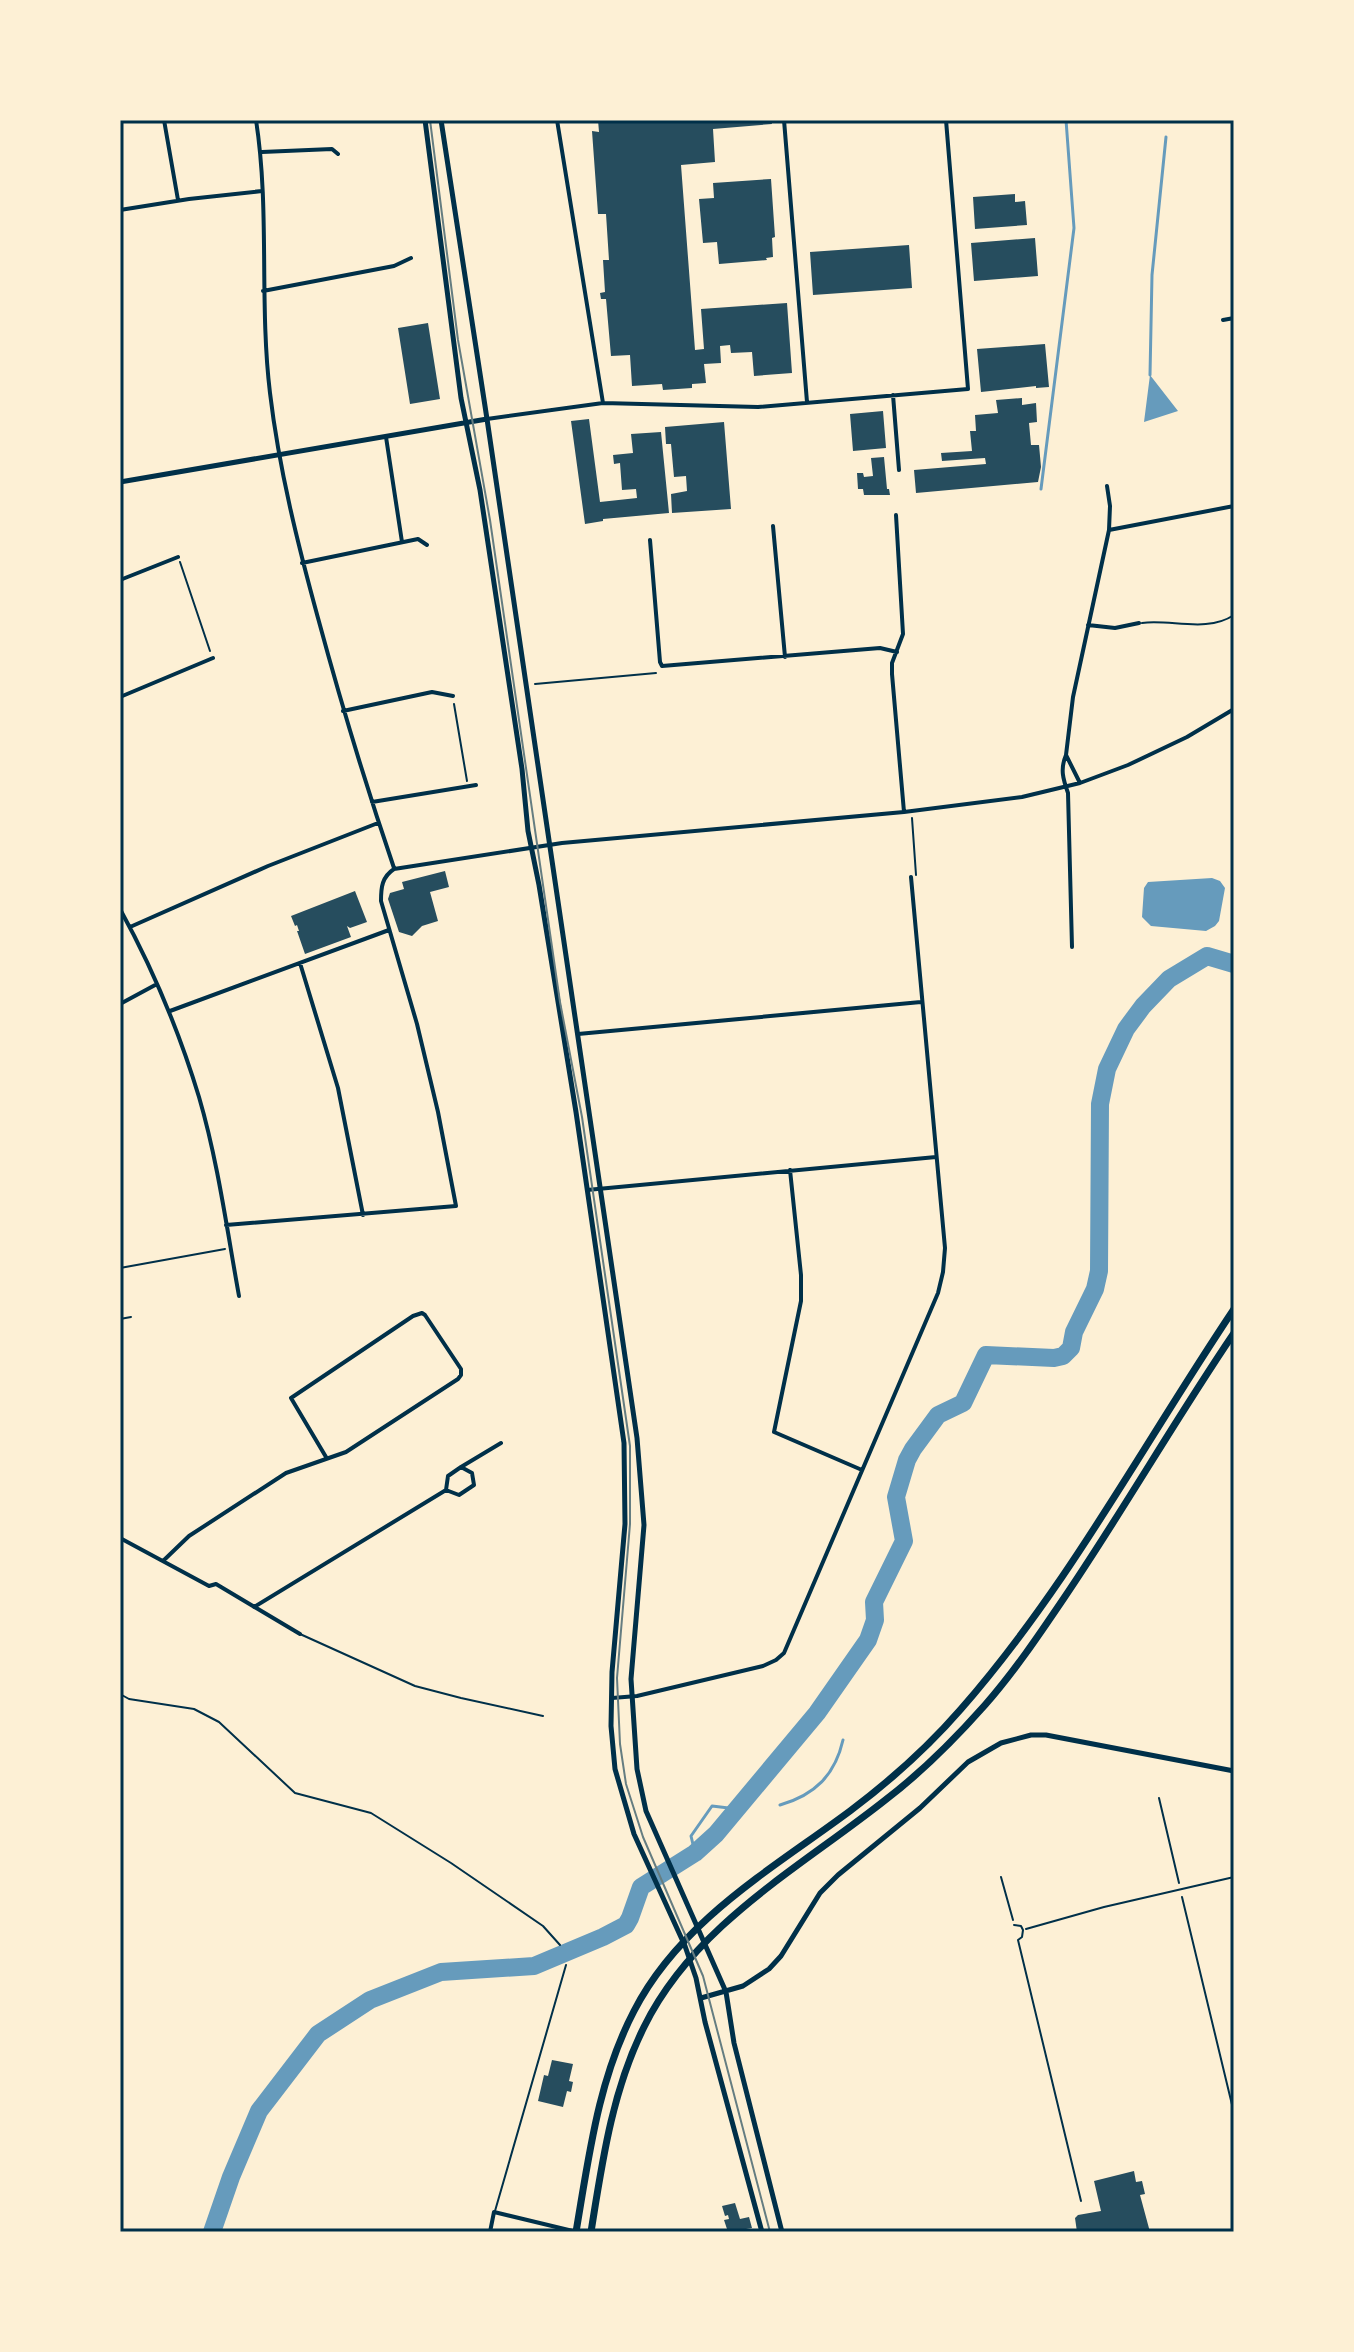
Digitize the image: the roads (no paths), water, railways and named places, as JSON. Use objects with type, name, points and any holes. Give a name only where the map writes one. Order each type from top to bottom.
[{"type":"highway","points":[[577,2232],[594,2125],[606,2078],[635,2009],[661,1969],[724,1904],[879,1788],[918,1755],[960,1710],[1003,1658],[1067,1569],[1234,1309]]},
{"type":"highway","points":[[591,2232],[609,2129],[632,2054],[668,1987],[690,1959],[730,1919],[780,1877],[886,1800],[929,1764],[986,1704],[1041,1633],[1087,1566],[1234,1333]]},
{"type":"street","points":[[164,120],[178,201]]},
{"type":"street","points":[[256,120],[262,152],[263,291],[270,392],[280,455],[302,563],[343,711],[394,869]]},
{"type":"street","points":[[425,120],[466,422],[480,490],[522,769],[528,831],[587,1190],[624,1443],[625,1524],[611,1726],[615,1769],[645,1862],[685,1946],[762,2232]]},
{"type":"street","points":[[441,120],[633,1408],[644,1505],[632,1697],[637,1769],[646,1811],[726,1992],[734,2043],[782,2232]]},
{"type":"street","points":[[557,120],[603,403]]},
{"type":"street","points":[[784,120],[807,402]]},
{"type":"street","points":[[120,482],[477,420],[603,403],[735,407],[968,389],[946,120]]},
{"type":"street","points":[[262,152],[332,149],[338,154]]},
{"type":"street","points":[[120,210],[262,191]]},
{"type":"street","points":[[263,291],[394,266],[411,258]]},
{"type":"street","points":[[1223,320],[1234,318]]},
{"type":"street","points":[[893,395],[899,470]]},
{"type":"street","points":[[386,437],[402,542]]},
{"type":"street","points":[[1072,947],[1068,793],[1062,764],[1066,755],[1073,697],[1109,530],[1107,486]]},
{"type":"street","points":[[1109,530],[1234,506]]},
{"type":"street","points":[[896,515],[903,634],[892,663],[892,674],[904,812]]},
{"type":"street","points":[[773,526],[785,657]]},
{"type":"street","points":[[302,563],[418,539],[427,545]]},
{"type":"street","points":[[650,540],[662,666],[880,648],[897,652]]},
{"type":"street","points":[[120,580],[178,557]]},
{"type":"street","points":[[1088,625],[1115,628],[1139,623]]},
{"type":"street","points":[[120,697],[213,658]]},
{"type":"street","points":[[343,711],[432,692],[453,696]]},
{"type":"street","points":[[226,1225],[456,1206],[417,1024],[381,901],[381,885],[394,869],[547,845],[912,812],[1022,797],[1080,783],[1162,750],[1233,712]]},
{"type":"street","points":[[1066,755],[1080,783]]},
{"type":"street","points":[[372,802],[476,785]]},
{"type":"street","points":[[130,927],[268,866],[378,823]]},
{"type":"street","points":[[612,1698],[632,1697],[763,1666],[784,1653],[941,1283],[945,1248],[911,877]]},
{"type":"street","points":[[120,909],[170,1011],[199,1100],[222,1198],[239,1296]]},
{"type":"street","points":[[170,1011],[389,930]]},
{"type":"street","points":[[300,963],[338,1088],[363,1215]]},
{"type":"street","points":[[120,1004],[157,984]]},
{"type":"street","points":[[578,1034],[921,1002]]},
{"type":"street","points":[[587,1190],[936,1157]]},
{"type":"street","points":[[790,1170],[801,1301],[774,1432],[862,1470]]},
{"type":"street","points":[[163,1561],[189,1536],[286,1473],[346,1452],[458,1379],[461,1369],[425,1315],[413,1316],[291,1398],[326,1457]]},
{"type":"street","points":[[446,1490],[448,1476],[501,1443]]},
{"type":"street","points":[[446,1490],[459,1495],[474,1485],[472,1473],[461,1467]]},
{"type":"street","points":[[254,1607],[446,1490]]},
{"type":"street","points":[[120,1538],[209,1586],[216,1584],[300,1634]]},
{"type":"street","points":[[701,1998],[755,1980],[769,1969],[828,1885],[920,1808],[968,1762],[1001,1743],[1031,1735],[1046,1735],[1234,1771]]},
{"type":"street","points":[[490,2232],[494,2212],[577,2232]]},
{"type":"lane","points":[[1139,623],[1155,621],[1180,625],[1225,621],[1234,615]]},
{"type":"lane","points":[[120,1319],[131,1317]]},
{"type":"lane","points":[[300,1634],[415,1686],[543,1716]]},
{"type":"lane","points":[[1023,1930],[1104,1907],[1234,1877]]},
{"type":"lane","points":[[1014,1925],[1021,1926],[1024,1934],[1018,1940],[1081,2201]]},
{"type":"lane","points":[[494,2212],[566,1965]]},
{"type":"water","points":[[1150,375],[1178,411],[1144,422]]},
{"type":"water","points":[[1212,878],[1220,881],[1225,888],[1219,921],[1215,926],[1206,931],[1151,926],[1142,917],[1144,888],[1148,882]]},
{"type":"waterway","points":[[1041,489],[1074,228],[1066,120]]},
{"type":"waterway","points":[[1150,375],[1152,275],[1166,137]]},
{"type":"waterway","points":[[212,2232],[259,2111],[318,2034],[370,2000],[441,1972],[534,1966],[626,1925],[641,1887],[695,1853],[716,1834],[817,1713],[868,1640],[875,1620],[874,1602],[904,1541],[896,1497],[913,1449],[938,1415],[963,1403],[986,1355],[1054,1358],[1063,1356],[1071,1348],[1074,1332],[1095,1289],[1099,1271],[1100,1104],[1107,1069],[1126,1029],[1169,979],[1207,956],[1234,964]]},
{"type":"waterway","points":[[780,1805],[803,1796],[822,1782],[835,1764],[843,1740]]},
{"type":"waterway","points":[[695,1853],[691,1836],[712,1806],[737,1809]]},
{"type":"tram line","points":[[430,120],[458,340],[490,520],[560,1002],[582,1117],[630,1446],[630,1524],[617,1678],[620,1744],[626,1784],[643,1837],[703,1976],[770,2232]]}]
